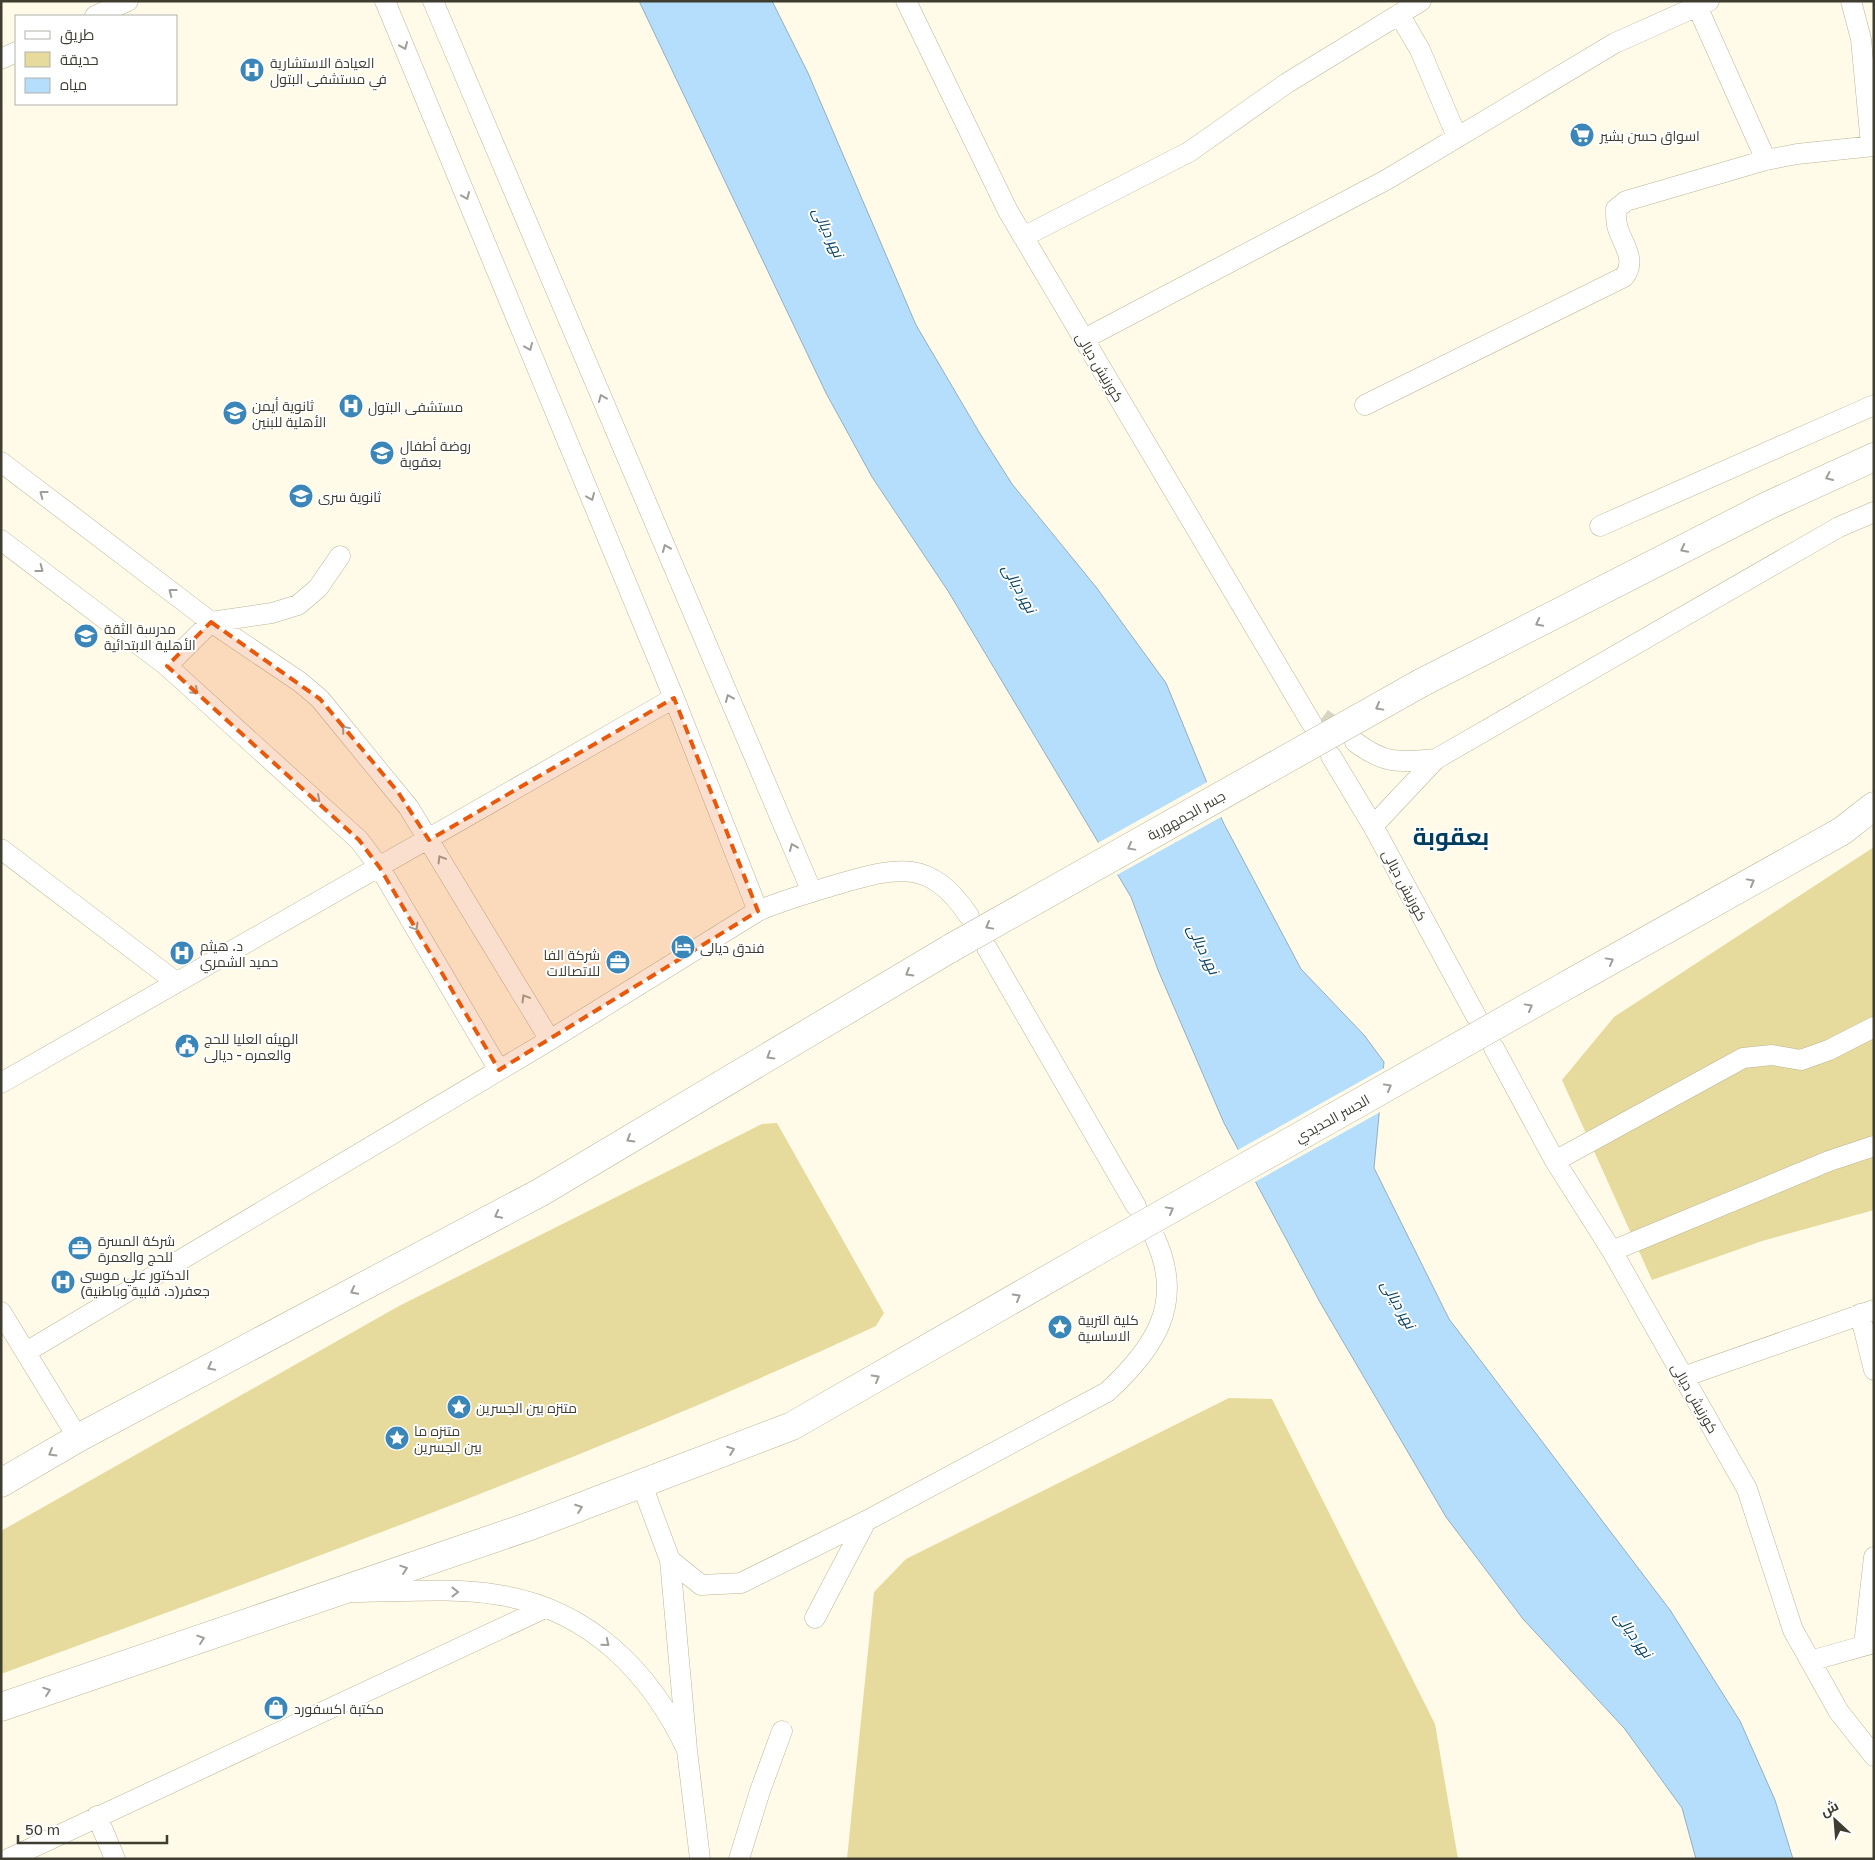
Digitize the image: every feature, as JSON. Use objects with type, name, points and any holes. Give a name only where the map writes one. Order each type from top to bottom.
[{"type":"main road","name":"جسر الجمهورية","points":[[1,1483],[78,1438],[541,1192],[951,948],[1421,683],[1767,506],[1874,457]]},
{"type":"main road","name":"الجسر الحديدي","points":[[1,1707],[642,1485],[792,1426],[1097,1251],[1842,831],[1874,806]]},
{"type":"street","points":[[97,15],[128,1]]},
{"type":"street","points":[[386,1],[674,698],[758,911]]},
{"type":"street","points":[[433,1],[812,892]]},
{"type":"street","name":"كورنيش ديالى","points":[[906,1],[1008,211],[1297,699],[1317,721]]},
{"type":"street","points":[[1023,237],[1189,152],[1287,83],[1421,1]]},
{"type":"street","points":[[1365,405],[1624,277],[1629,270],[1629,252],[1618,226],[1616,209],[1626,201],[1766,160],[1797,154],[1872,145],[1861,39],[1851,1]]},
{"type":"street","points":[[1084,339],[1386,180],[1614,43],[1703,4],[1766,160]]},
{"type":"street","points":[[1398,14],[1420,50],[1457,137]]},
{"type":"street","points":[[1,59],[15,52]]},
{"type":"street","points":[[1600,526],[1874,405]]},
{"type":"street","points":[[1,462],[211,622],[294,678],[320,699],[398,792],[550,1040]]},
{"type":"street","points":[[1373,826],[1436,759],[1839,527],[1874,512]]},
{"type":"street","points":[[1,540],[167,666],[334,815],[359,840],[380,868],[499,1070]]},
{"type":"street","points":[[167,666],[211,622],[272,613],[298,605],[318,588],[340,556]]},
{"type":"street","points":[[1,1083],[429,840],[674,698]]},
{"type":"street","points":[[1355,742],[1371,754],[1394,762],[1436,759]]},
{"type":"street","name":"كورنيش ديالى","points":[[1331,756],[1373,826],[1476,1016]]},
{"type":"street","points":[[1,849],[176,982]]},
{"type":"street","points":[[26,1352],[550,1040],[758,911],[812,892],[875,874],[891,871],[908,871],[924,875],[939,882],[951,892],[969,916]]},
{"type":"street","points":[[987,948],[1136,1206]]},
{"type":"street","points":[[1555,1161],[1743,1058],[1772,1055],[1801,1060],[1829,1050],[1874,1028]]},
{"type":"street","name":"كورنيش ديالى","points":[[1494,1048],[1555,1161],[1612,1251],[1747,1489],[1793,1630],[1839,1712],[1874,1756]]},
{"type":"street","points":[[1612,1251],[1829,1161],[1874,1146]]},
{"type":"street","points":[[670,1560],[701,1585],[741,1583],[866,1520],[1106,1392],[1132,1369],[1152,1342],[1165,1312],[1168,1274],[1155,1238]]},
{"type":"street","points":[[1,1312],[78,1438]]},
{"type":"street","points":[[1683,1376],[1867,1312],[1874,1370]]},
{"type":"street","points":[[642,1485],[670,1560],[686,1750],[700,1859]]},
{"type":"street","points":[[815,1618],[866,1520]]},
{"type":"street","points":[[1810,1661],[1869,1644],[1874,1557]]},
{"type":"street","points":[[337,1592],[472,1592],[500,1595],[545,1608],[578,1624],[602,1639],[624,1658],[660,1700],[686,1750]]},
{"type":"street","points":[[8,1859],[545,1608]]},
{"type":"street","points":[[739,1859],[760,1791],[782,1732]]},
{"type":"street","points":[[97,1816],[115,1859]]},
{"type":"highlighted area","points":[[211,622],[320,699],[398,792],[429,840],[674,698],[758,911],[499,1070],[380,868],[359,840],[167,666]]},
{"type":"green space","points":[[1874,847],[1874,1210],[1762,1241],[1652,1280],[1562,1080],[1614,1017]]},
{"type":"green space","points":[[777,1123],[884,1313],[876,1326],[661,1421],[442,1509],[1,1674],[1,1531],[399,1306],[762,1124]]},
{"type":"green space","points":[[1229,1398],[1272,1399],[1435,1724],[1458,1859],[847,1859],[874,1592],[906,1559]]},
{"type":"water","name":"نهر ديالى","points":[[639,1],[772,1],[808,73],[916,325],[1012,484],[1096,587],[1166,683],[1223,822],[1301,969],[1364,1035],[1384,1062],[1374,1168],[1449,1319],[1670,1610],[1740,1721],[1775,1800],[1793,1859],[1696,1859],[1682,1808],[1624,1728],[1523,1619],[1446,1517],[1321,1304],[1224,1123],[1158,970],[1131,897],[948,591],[872,477],[826,393]]},
{"type":"pier","points":[[1209,781],[1223,816],[1115,876],[1096,844]]},
{"type":"pier","points":[[1386,1067],[1382,1111],[1253,1183],[1236,1151]]},
{"type":"tunnel","points":[[1322,718],[1347,736]]},
{"type":"place","name":"العيادة الاستشارية في مستشفى البتول","points":[[252,70]]},
{"type":"place","name":"اسواق حسن بشير","points":[[1582,135]]},
{"type":"place","name":"مستشفى البتول","points":[[351,406]]},
{"type":"place","name":"ثانوية أيمن الأهلية للبنين","points":[[235,413]]},
{"type":"place","name":"روضة أطفال بعقوبة","points":[[382,453]]},
{"type":"place","name":"ثانوية سرى","points":[[301,496]]},
{"type":"place","name":"مدرسة الثقة الأهلية الابتدائية","points":[[86,636]]},
{"type":"place","name":"فندق ديالى","points":[[683,947]]},
{"type":"place","name":"د. هيثم حميد الشمري","points":[[182,953]]},
{"type":"place","name":"شركة الفا للاتصالات","points":[[618,962]]},
{"type":"place","name":"الهيئه العليا للحج والعمره - ديالى","points":[[187,1046]]},
{"type":"place","name":"شركة المسرة للحج والعمرة","points":[[80,1248]]},
{"type":"place","name":"الدكتور علي موسى جعفر(د. قلبية وباطنية)","points":[[63,1282]]},
{"type":"place","name":"كلية التربية الاساسية","points":[[1060,1327]]},
{"type":"place","name":"متنزه بين الجسرين","points":[[459,1407]]},
{"type":"place","name":"متنزه ما بين الجسرين","points":[[397,1438]]},
{"type":"place","name":"مكتبة اكسفورد","points":[[276,1708]]},
{"type":"district","name":"بعقوبة","points":[[1451,835]]}]
